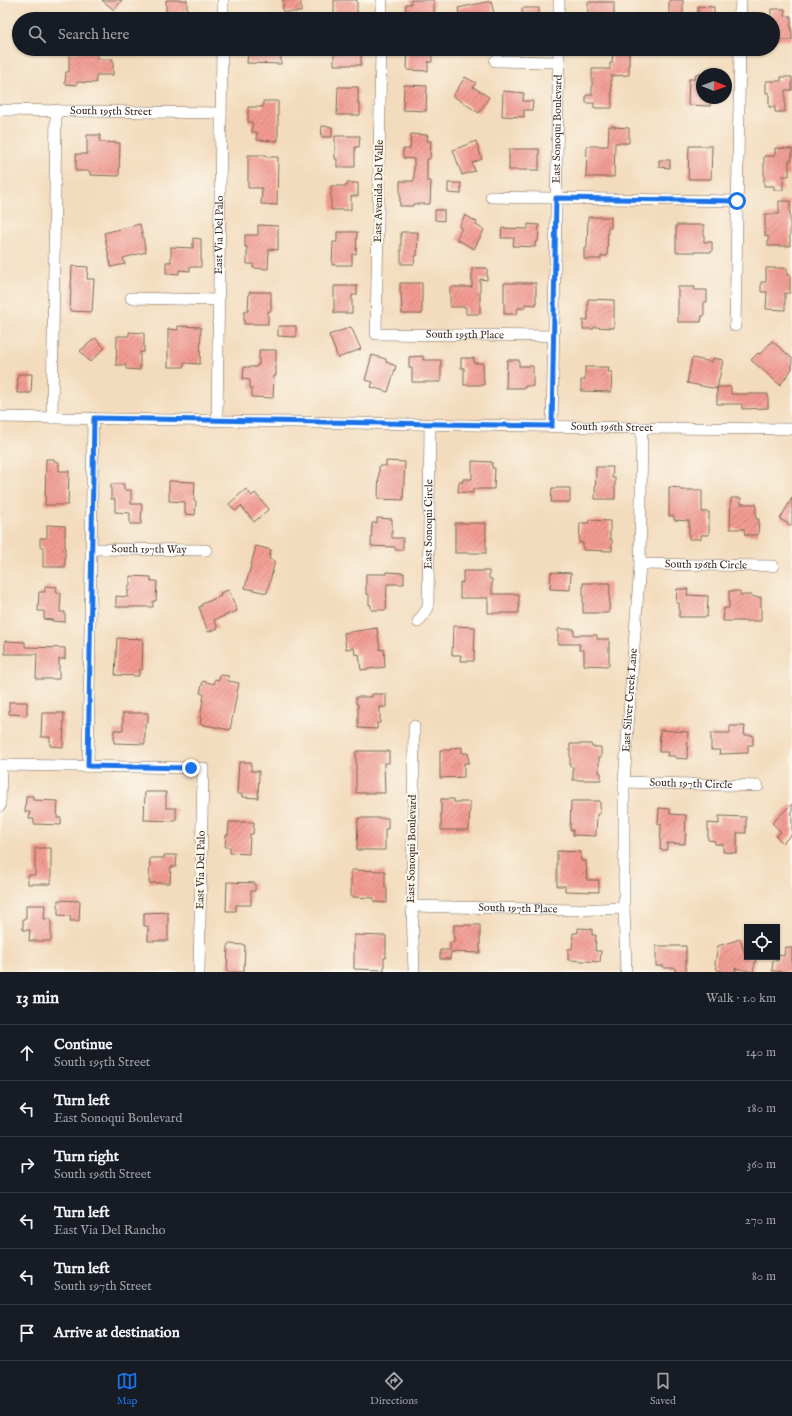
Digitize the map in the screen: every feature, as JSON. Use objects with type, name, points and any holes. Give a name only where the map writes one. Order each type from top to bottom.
[{"type":"street","points":[[223,0],[223,12]]},
{"type":"street","points":[[381,12],[382,0]]},
{"type":"street","points":[[559,0],[559,12]]},
{"type":"street","points":[[740,12],[741,0]]},
{"type":"street","name":"East Via Del Palo","points":[[217,420],[222,56]]},
{"type":"street","name":"East Avenida Del Valle","points":[[376,334],[381,56]]},
{"type":"street","name":"East Sonoqui Boulevard","points":[[552,426],[559,56]]},
{"type":"street","points":[[735,326],[740,56]]},
{"type":"street","points":[[495,60],[559,62]]},
{"type":"street","name":"South 195th Street","points":[[0,110],[221,113]]},
{"type":"street","points":[[52,418],[56,110]]},
{"type":"street","points":[[491,197],[737,201]]},
{"type":"street","points":[[131,298],[218,300]]},
{"type":"street","name":"South 195th Place","points":[[376,334],[554,336]]},
{"type":"street","name":"South 196th Street","points":[[0,417],[642,428],[792,429]]},
{"type":"street","points":[[0,806],[0,765],[88,766],[94,418]]},
{"type":"street","name":"East Sonoqui Circle","points":[[418,622],[428,608],[430,424]]},
{"type":"street","name":"East Silver Creek Lane","points":[[626,972],[624,908],[624,782],[640,564],[642,428]]},
{"type":"street","name":"South 197th Way","points":[[91,549],[206,550]]},
{"type":"street","name":"South 196th Circle","points":[[640,564],[773,566]]},
{"type":"street","name":"East Sonoqui Boulevard","points":[[414,726],[412,906],[414,972]]},
{"type":"street","name":"East Via Del Palo","points":[[88,766],[203,768],[199,972]]},
{"type":"street","name":"South 197th Circle","points":[[624,782],[758,786]]},
{"type":"street","name":"South 197th Place","points":[[412,906],[573,910],[624,908]]},
{"type":"building","points":[[102,0],[122,0],[114,10]]},
{"type":"building","points":[[166,0],[187,0],[187,11],[166,12]]},
{"type":"building","points":[[283,0],[301,0],[301,12],[283,12]]},
{"type":"building","points":[[334,0],[357,0],[357,12],[334,12]]},
{"type":"building","points":[[411,0],[434,0],[434,12],[406,12],[406,4],[411,4]]},
{"type":"building","points":[[669,0],[683,0],[683,12],[669,12]]},
{"type":"building","points":[[491,1],[494,12],[459,12],[458,8]]},
{"type":"building","points":[[588,2],[614,2],[614,12],[588,12]]},
{"type":"building","points":[[698,6],[714,7],[714,12],[698,12]]},
{"type":"building","points":[[522,8],[539,8],[539,12],[522,12]]},
{"type":"building","points":[[771,9],[785,9],[785,16],[791,16],[792,40],[780,40],[780,12],[771,12]]},
{"type":"building","points":[[69,56],[97,56],[97,59],[113,59],[113,75],[96,75],[96,83],[77,82],[77,85],[65,84],[66,72],[69,72]]},
{"type":"building","points":[[248,56],[281,56],[281,64],[247,63]]},
{"type":"building","points":[[334,56],[361,56],[361,65],[334,65]]},
{"type":"building","points":[[408,56],[432,56],[432,62],[428,62],[428,71],[407,70]]},
{"type":"building","points":[[612,56],[629,56],[629,75],[611,76],[612,108],[594,108],[594,103],[586,103],[586,95],[592,95],[592,69],[610,69],[610,63],[612,63]]},
{"type":"building","points":[[696,74],[696,104],[710,104],[710,106],[688,105],[689,79],[695,79]]},
{"type":"building","points":[[465,77],[476,83],[473,87],[489,97],[479,113],[453,96]]},
{"type":"building","points":[[781,77],[792,77],[792,90],[785,90],[785,112],[775,112],[775,107],[769,107],[769,93],[766,93],[766,81],[781,81]]},
{"type":"building","points":[[404,85],[427,86],[426,111],[403,110]]},
{"type":"building","points":[[338,87],[358,87],[358,104],[360,104],[360,115],[337,115]]},
{"type":"building","points":[[503,91],[524,93],[523,101],[533,101],[532,110],[524,110],[524,117],[502,116]]},
{"type":"building","points":[[263,101],[278,101],[278,141],[257,140],[257,132],[252,132],[252,122],[248,122],[248,107],[263,107]]},
{"type":"building","points":[[322,126],[332,127],[332,137],[321,137]]},
{"type":"building","points":[[609,126],[629,128],[629,143],[615,143],[614,177],[586,177],[587,146],[608,146]]},
{"type":"building","points":[[411,134],[428,135],[427,141],[431,141],[430,159],[427,159],[427,181],[431,181],[430,204],[400,206],[400,181],[414,181],[414,159],[403,158],[403,149],[410,149]]},
{"type":"building","points":[[87,135],[100,135],[100,142],[120,143],[119,176],[90,175],[90,171],[76,171],[76,154],[87,154]]},
{"type":"building","points":[[335,136],[360,136],[359,147],[355,147],[355,167],[337,167],[337,159],[335,159]]},
{"type":"building","points":[[476,141],[482,159],[472,163],[475,171],[462,175],[453,150]]},
{"type":"building","points":[[689,146],[712,146],[711,179],[688,179]]},
{"type":"building","points":[[775,148],[792,149],[792,160],[789,160],[789,176],[783,176],[783,190],[774,190],[774,186],[764,186],[764,156],[775,156]]},
{"type":"building","points":[[509,149],[539,149],[539,170],[509,170]]},
{"type":"building","points":[[248,155],[278,157],[277,205],[261,204],[262,188],[248,188]]},
{"type":"building","points":[[659,160],[670,160],[670,168],[659,167]]},
{"type":"building","points":[[347,183],[358,183],[358,196],[351,196],[351,210],[331,210],[331,186],[347,186]]},
{"type":"building","points":[[448,183],[461,183],[461,194],[448,193]]},
{"type":"building","points":[[779,201],[790,201],[790,246],[768,246],[768,236],[765,236],[765,214],[779,214]]},
{"type":"building","points":[[435,210],[444,210],[444,221],[435,220]]},
{"type":"building","points":[[465,215],[477,222],[476,225],[484,230],[474,249],[456,239],[462,228],[459,227]]},
{"type":"building","points":[[588,217],[611,217],[611,228],[608,228],[607,256],[601,256],[601,259],[584,259],[584,248],[587,248]]},
{"type":"building","points":[[140,224],[146,252],[123,258],[125,264],[111,267],[104,233]]},
{"type":"building","points":[[528,224],[539,225],[538,242],[535,242],[535,247],[513,246],[514,238],[501,238],[502,228],[528,229]]},
{"type":"building","points":[[258,225],[278,226],[278,250],[269,249],[268,269],[253,268],[253,264],[247,264],[245,235],[258,235]]},
{"type":"building","points":[[676,225],[704,225],[704,242],[712,242],[712,252],[676,252]]},
{"type":"building","points":[[337,232],[357,232],[356,254],[352,254],[352,265],[332,265],[333,242],[337,242]]},
{"type":"building","points":[[401,232],[418,232],[417,256],[415,256],[414,264],[401,264]]},
{"type":"building","points":[[193,238],[201,239],[201,267],[190,267],[190,271],[179,270],[179,274],[166,273],[166,262],[171,262],[171,247],[193,248]]},
{"type":"building","points":[[72,266],[88,267],[87,279],[94,279],[92,312],[70,311]]},
{"type":"building","points":[[472,268],[487,268],[487,280],[480,279],[480,314],[466,314],[466,307],[450,307],[450,287],[472,287]]},
{"type":"building","points":[[766,268],[787,268],[787,275],[790,275],[790,293],[785,293],[785,310],[766,309],[767,292],[761,292],[761,282],[766,282]]},
{"type":"building","points":[[400,283],[422,283],[422,314],[402,314]]},
{"type":"building","points":[[504,283],[536,283],[536,305],[525,304],[525,308],[518,308],[517,314],[504,314]]},
{"type":"building","points":[[334,286],[357,286],[357,295],[352,295],[352,313],[334,313]]},
{"type":"building","points":[[678,287],[695,287],[694,290],[707,290],[707,302],[704,302],[704,316],[702,316],[701,322],[678,322]]},
{"type":"building","points":[[249,292],[271,292],[271,311],[268,311],[268,324],[244,324],[244,311],[248,311]]},
{"type":"building","points":[[588,299],[614,300],[614,328],[594,327],[594,329],[583,329],[583,320],[588,320]]},
{"type":"building","points":[[178,326],[201,327],[200,364],[184,363],[184,367],[168,367],[168,329],[178,330]]},
{"type":"building","points":[[278,326],[296,326],[296,337],[278,336]]},
{"type":"building","points":[[351,327],[361,349],[338,358],[329,335]]},
{"type":"building","points":[[129,332],[144,333],[144,352],[140,352],[140,370],[126,369],[126,365],[116,365],[117,336],[129,336]]},
{"type":"building","points":[[95,338],[105,348],[90,362],[80,351]]},
{"type":"building","points":[[772,341],[792,358],[792,369],[780,385],[751,360],[758,353],[760,354]]},
{"type":"building","points":[[259,350],[276,350],[276,376],[274,376],[273,398],[252,397],[250,380],[243,379],[244,367],[257,367],[257,365],[259,365]]},
{"type":"building","points":[[372,355],[386,359],[386,362],[396,366],[388,392],[371,387],[373,382],[365,380]]},
{"type":"building","points":[[423,356],[423,360],[441,360],[441,382],[412,382],[412,368],[409,368],[409,357]]},
{"type":"building","points":[[461,358],[474,358],[474,363],[483,363],[484,385],[464,385],[464,368],[461,368]]},
{"type":"building","points":[[692,358],[712,362],[713,358],[723,360],[717,389],[687,383]]},
{"type":"building","points":[[507,360],[519,360],[519,366],[533,366],[533,386],[525,386],[525,388],[506,388]]},
{"type":"building","points":[[585,367],[609,367],[608,372],[612,372],[611,392],[581,391],[581,380],[585,380]]},
{"type":"building","points":[[18,374],[32,374],[31,393],[17,393]]},
{"type":"building","points":[[717,387],[731,387],[731,394],[768,394],[768,408],[742,409],[742,404],[717,404]]},
{"type":"building","points":[[46,459],[54,459],[54,461],[59,462],[59,471],[69,471],[68,505],[45,505]]},
{"type":"building","points":[[386,461],[405,462],[403,500],[378,499],[379,466],[386,466]]},
{"type":"building","points":[[472,461],[492,462],[492,468],[495,468],[494,489],[473,489],[473,493],[458,492],[459,482],[463,482],[463,479],[472,479]]},
{"type":"building","points":[[596,467],[613,467],[612,478],[615,478],[615,499],[595,499]]},
{"type":"building","points":[[169,481],[195,482],[195,515],[185,514],[185,502],[169,501]]},
{"type":"building","points":[[111,484],[124,484],[124,490],[131,490],[131,504],[142,504],[141,524],[130,524],[130,513],[115,512],[115,499],[111,499]]},
{"type":"building","points":[[669,487],[680,488],[680,490],[702,490],[702,512],[709,512],[709,535],[701,535],[701,539],[689,539],[689,521],[674,520],[674,516],[669,516]]},
{"type":"building","points":[[552,488],[570,488],[570,502],[551,502]]},
{"type":"building","points":[[246,489],[252,496],[255,493],[269,509],[254,522],[241,506],[235,511],[229,504]]},
{"type":"building","points":[[731,498],[741,498],[741,504],[756,504],[756,519],[759,519],[758,535],[745,535],[744,529],[730,529]]},
{"type":"building","points":[[792,498],[792,526],[780,519]]},
{"type":"building","points":[[377,518],[392,519],[392,538],[403,538],[403,550],[395,550],[395,547],[371,546],[372,523],[377,523]]},
{"type":"building","points":[[589,520],[610,521],[612,551],[583,550],[583,543],[579,543],[580,523],[589,523]]},
{"type":"building","points":[[455,523],[486,523],[486,553],[455,553]]},
{"type":"building","points":[[47,525],[65,526],[65,567],[43,567],[43,547],[40,547],[40,538],[47,538]]},
{"type":"building","points":[[256,546],[271,550],[269,559],[275,561],[267,593],[245,588]]},
{"type":"building","points":[[463,571],[489,571],[489,579],[492,579],[492,594],[519,594],[519,613],[488,613],[488,598],[460,598],[460,582],[463,583]]},
{"type":"building","points":[[386,572],[404,573],[404,584],[387,584],[386,610],[371,610],[371,605],[369,605],[369,594],[366,594],[366,574],[386,574]]},
{"type":"building","points":[[551,572],[571,573],[570,590],[550,589]]},
{"type":"building","points":[[130,576],[151,577],[151,581],[157,581],[156,601],[153,601],[153,607],[116,607],[116,596],[128,597]]},
{"type":"building","points":[[583,583],[610,583],[609,613],[583,613]]},
{"type":"building","points":[[45,586],[57,587],[56,593],[61,593],[60,612],[65,612],[65,622],[44,619],[44,611],[38,611],[39,592],[45,592]]},
{"type":"building","points":[[677,589],[688,589],[687,595],[708,596],[707,617],[679,617],[679,603],[676,603]]},
{"type":"building","points":[[229,590],[237,611],[214,620],[218,628],[208,632],[199,607],[202,606],[202,604],[221,596],[220,593]]},
{"type":"building","points":[[729,591],[740,591],[740,595],[761,597],[761,621],[723,621],[724,608],[729,608]]},
{"type":"building","points":[[453,626],[475,627],[474,661],[460,661],[461,655],[452,655]]},
{"type":"building","points":[[377,628],[380,650],[384,649],[385,667],[361,670],[359,654],[355,655],[354,648],[346,649],[344,633]]},
{"type":"building","points":[[558,629],[574,629],[574,635],[597,635],[597,639],[609,639],[609,666],[584,665],[584,650],[579,650],[580,644],[558,644]]},
{"type":"building","points":[[117,638],[143,639],[142,670],[139,670],[139,676],[115,675]]},
{"type":"building","points":[[5,641],[25,642],[25,647],[65,648],[65,659],[59,659],[59,679],[36,679],[37,654],[5,654]]},
{"type":"building","points":[[220,675],[229,676],[228,681],[239,683],[230,730],[200,724],[204,694],[200,693],[203,681],[214,684],[215,679],[219,680]]},
{"type":"building","points":[[372,694],[386,694],[386,707],[380,707],[380,723],[377,723],[377,729],[358,728],[358,704],[356,704],[356,697],[372,697]]},
{"type":"building","points":[[9,702],[27,702],[27,715],[9,714]]},
{"type":"building","points":[[42,713],[64,713],[63,747],[50,746],[50,737],[41,737]]},
{"type":"building","points":[[123,713],[148,713],[148,723],[145,723],[145,744],[114,743],[114,730],[123,730]]},
{"type":"building","points":[[730,726],[745,726],[744,735],[753,735],[753,745],[748,745],[748,753],[719,754],[720,750],[711,750],[711,733],[730,733]]},
{"type":"building","points":[[660,730],[688,732],[687,759],[667,756],[668,752],[659,752]]},
{"type":"building","points":[[570,744],[591,744],[592,747],[601,747],[599,772],[601,773],[601,780],[573,780],[573,767],[570,767]]},
{"type":"building","points":[[462,747],[462,753],[468,753],[469,763],[464,763],[464,777],[440,778],[440,750],[451,750],[451,748]]},
{"type":"building","points":[[356,751],[389,751],[389,763],[384,763],[385,793],[356,793]]},
{"type":"building","points":[[239,762],[251,762],[251,771],[259,771],[258,798],[242,797],[242,794],[237,794]]},
{"type":"building","points":[[145,792],[166,792],[166,808],[176,808],[176,821],[144,820]]},
{"type":"building","points":[[26,796],[33,796],[33,800],[58,801],[57,818],[61,818],[61,825],[34,824],[34,819],[29,819],[30,812],[25,812]]},
{"type":"building","points":[[441,799],[454,799],[454,802],[470,802],[469,830],[441,830]]},
{"type":"building","points":[[571,801],[600,801],[600,814],[597,814],[596,836],[573,835],[573,830],[570,830]]},
{"type":"building","points":[[792,804],[792,834],[783,843],[776,836],[781,832],[772,823]]},
{"type":"building","points":[[659,808],[670,809],[670,814],[686,815],[685,844],[667,843],[667,850],[660,850],[661,824],[658,824]]},
{"type":"building","points":[[719,816],[746,817],[746,833],[737,833],[737,853],[723,852],[723,844],[715,844],[715,841],[708,840],[708,823],[719,824]]},
{"type":"building","points":[[358,818],[388,818],[388,829],[385,829],[385,850],[357,850]]},
{"type":"building","points":[[229,822],[254,822],[253,834],[250,834],[249,854],[230,853],[230,847],[225,847]]},
{"type":"building","points":[[35,848],[51,848],[51,884],[28,884],[28,875],[35,875]]},
{"type":"building","points":[[557,851],[581,852],[581,861],[586,861],[587,880],[599,880],[599,892],[565,891],[565,886],[557,886]]},
{"type":"building","points":[[164,855],[177,855],[176,867],[171,867],[170,883],[149,883],[150,858],[164,858]]},
{"type":"building","points":[[351,870],[385,871],[387,903],[374,902],[374,898],[351,897]]},
{"type":"building","points":[[227,882],[255,883],[255,891],[251,891],[251,905],[236,905],[236,911],[226,911]]},
{"type":"building","points":[[58,900],[80,901],[79,921],[70,921],[71,916],[58,915]]},
{"type":"building","points":[[26,905],[45,905],[44,919],[51,919],[51,941],[29,941],[30,930],[23,930],[23,919],[26,919]]},
{"type":"building","points":[[168,912],[168,941],[148,941],[148,926],[144,926],[144,913]]},
{"type":"building","points":[[454,925],[480,925],[480,953],[451,952],[450,959],[440,959],[440,950],[450,950],[450,942],[454,942]]},
{"type":"building","points":[[578,928],[592,929],[592,935],[596,935],[595,951],[601,951],[600,962],[568,960],[568,949],[572,949],[573,933],[578,933]]},
{"type":"building","points":[[354,935],[386,936],[386,958],[384,958],[384,970],[354,969]]},
{"type":"building","points":[[740,939],[744,951],[744,960],[756,960],[753,972],[735,968],[736,972],[717,970],[715,963],[718,946]]},
{"type":"building","points":[[228,944],[245,945],[244,972],[227,972]]},
{"type":"building","points":[[656,946],[686,946],[686,972],[675,972],[675,968],[663,968],[664,966],[656,966]]},
{"type":"building","points":[[785,947],[792,948],[792,972],[772,971],[773,960],[778,961],[780,960],[780,955],[784,956]]},
{"type":"route","points":[[191,768],[88,766],[94,418],[552,426],[556,198],[737,201]]}]
